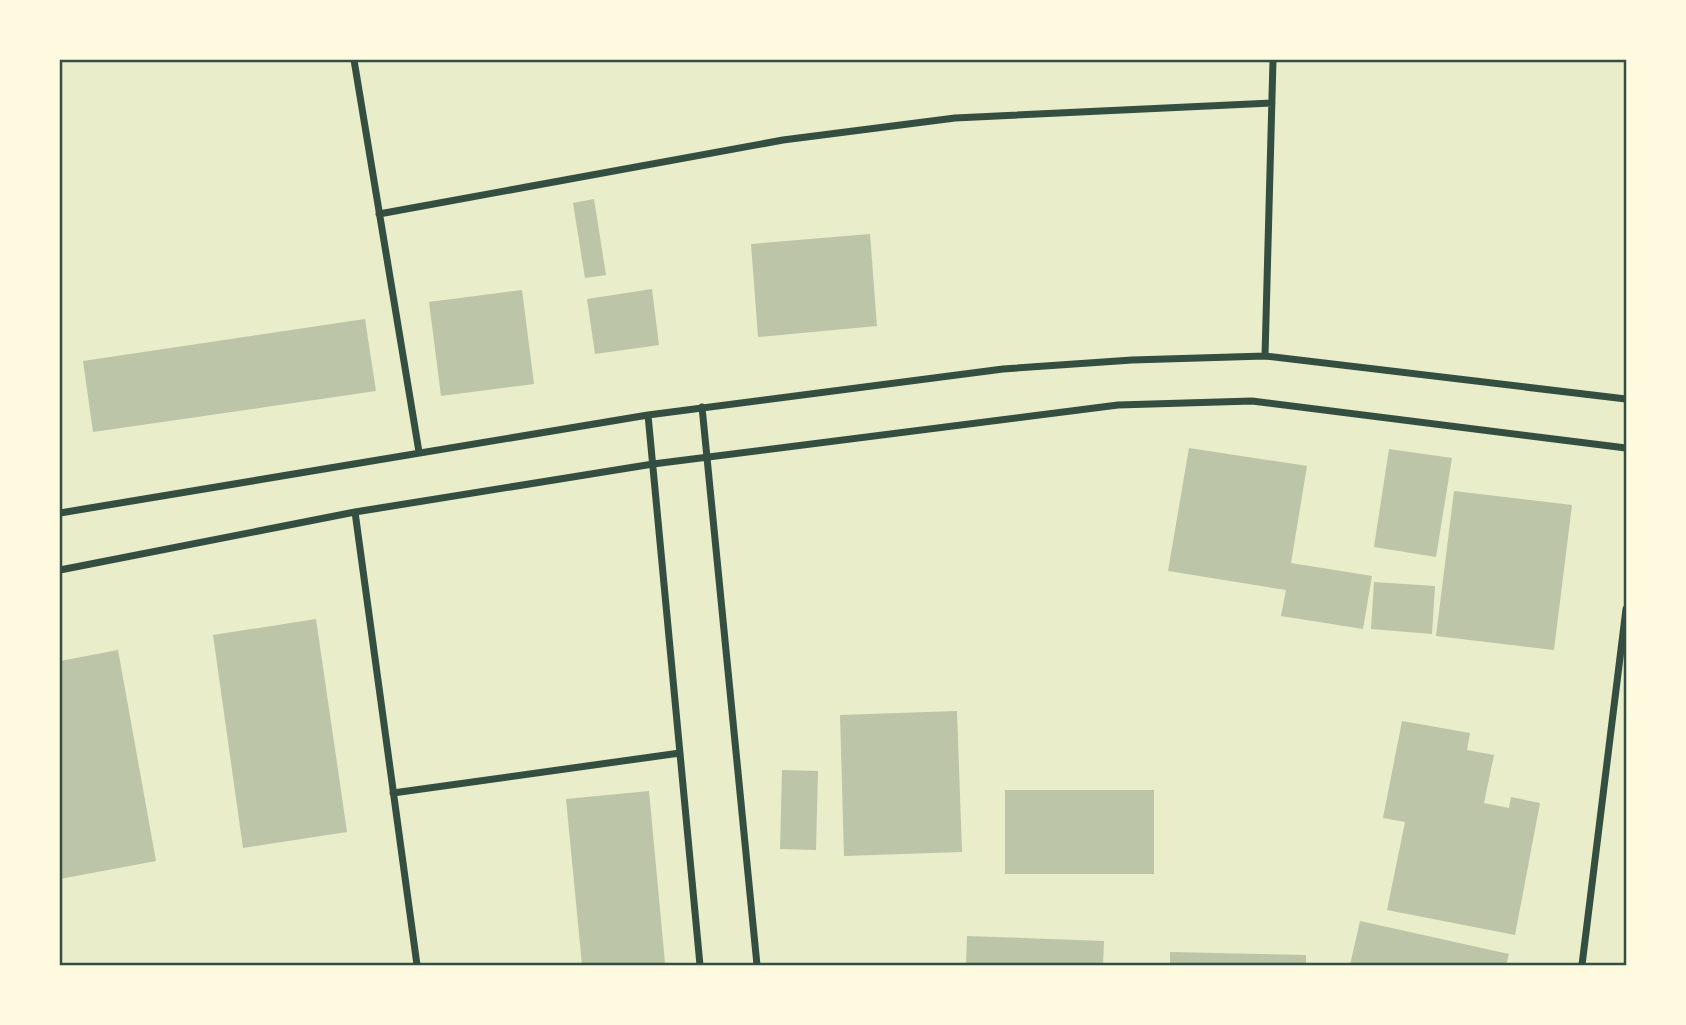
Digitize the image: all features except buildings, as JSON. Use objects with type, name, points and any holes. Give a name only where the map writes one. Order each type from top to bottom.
[{"type":"street","points":[[354,60],[419,452]]},
{"type":"street","points":[[1265,356],[1273,60]]},
{"type":"street","points":[[379,214],[783,140],[955,118],[1118,108],[1272,103]]},
{"type":"street","points":[[60,513],[649,415],[1003,369],[1132,360],[1265,356],[1626,398]]},
{"type":"street","points":[[60,570],[355,512],[653,464],[1118,405],[1252,401],[1626,448]]},
{"type":"street","points":[[702,407],[757,965]]},
{"type":"street","points":[[649,415],[699,965]]},
{"type":"street","points":[[355,512],[417,965]]},
{"type":"street","points":[[1582,965],[1626,608]]},
{"type":"street","points":[[393,793],[680,753]]}]
